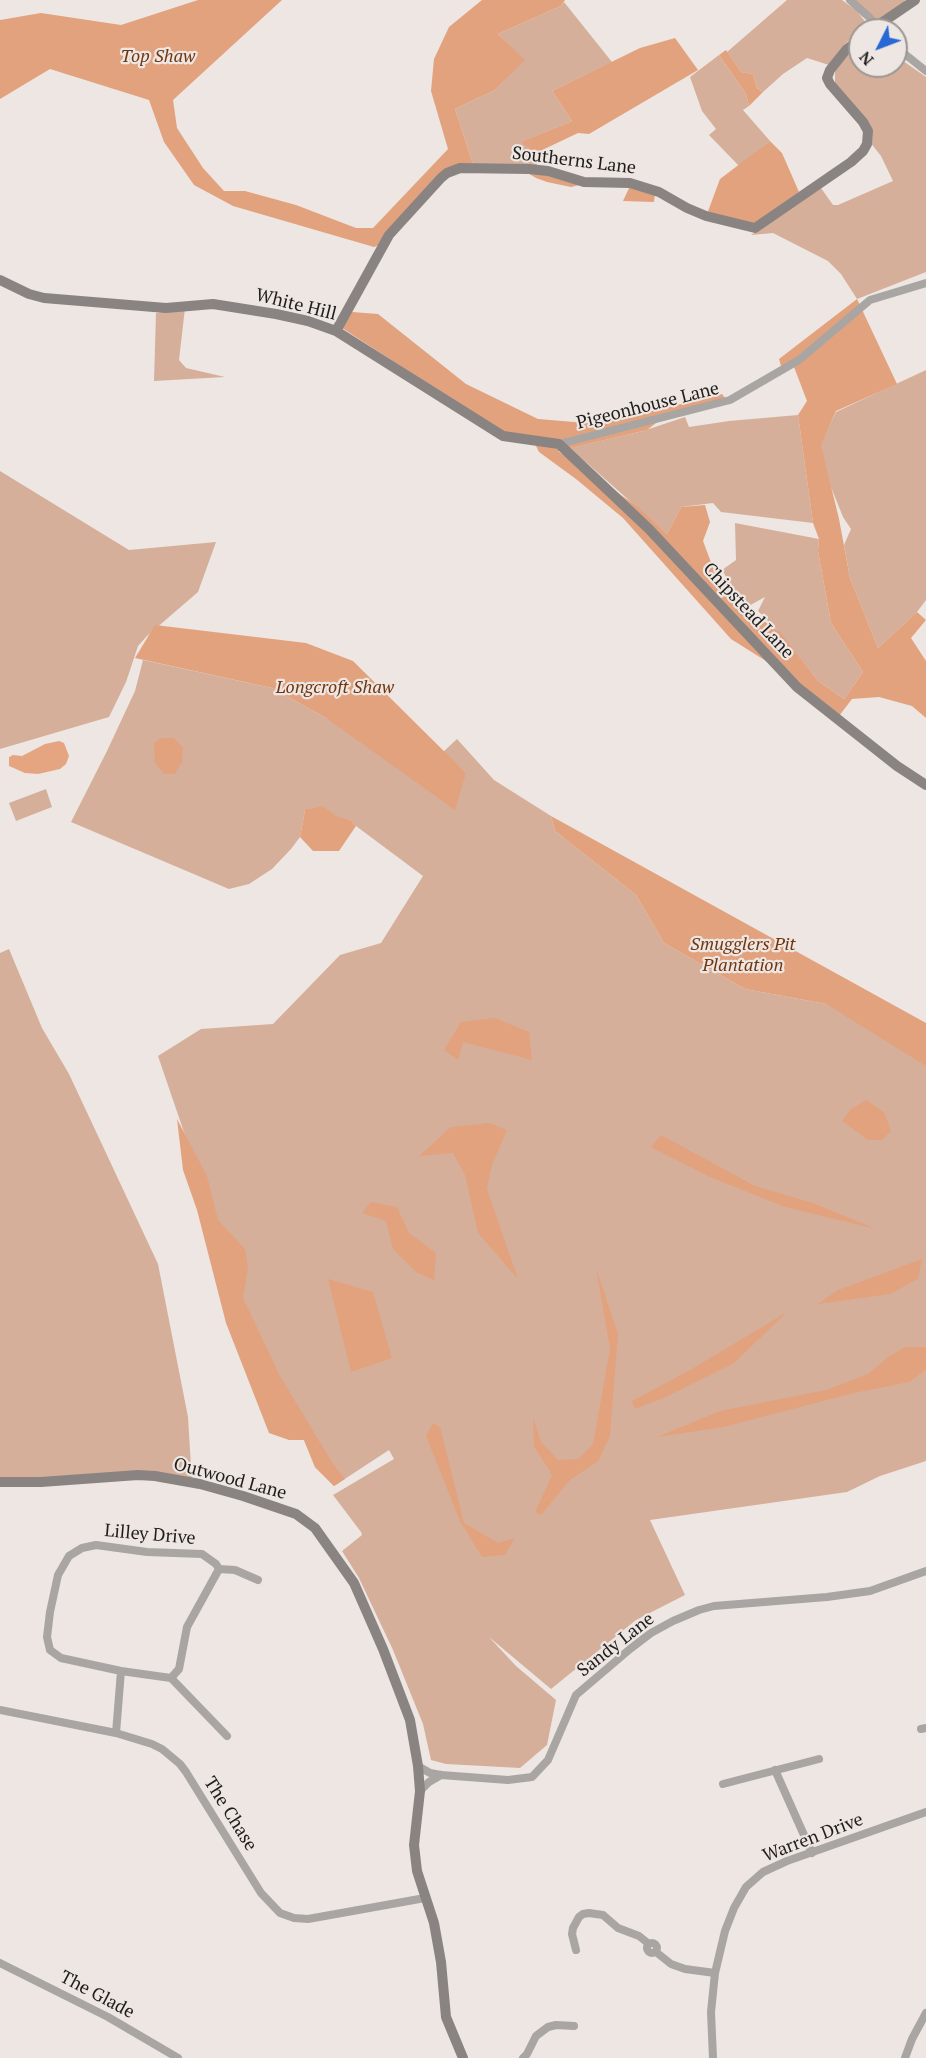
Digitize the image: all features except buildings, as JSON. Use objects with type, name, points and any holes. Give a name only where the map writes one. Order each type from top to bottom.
[{"type":"street","points":[[850,0],[870,18]]},
{"type":"street","points":[[891,18],[915,0]]},
{"type":"street","name":"Southerns Lane","points":[[336,331],[389,236],[441,178],[460,168],[529,169],[548,171],[584,182],[630,183],[659,192],[706,216],[755,228],[851,162],[867,144],[868,131],[863,122],[827,78],[830,70],[848,48]]},
{"type":"street","points":[[908,56],[926,70]]},
{"type":"street","name":"White Hill","points":[[0,280],[29,294],[44,298],[166,308],[213,304],[276,314],[336,331],[502,436],[559,444]]},
{"type":"street","name":"Pigeonhouse Lane","points":[[559,444],[730,400],[799,360],[870,300],[926,283]]},
{"type":"street","name":"Chipstead Lane","points":[[559,444],[649,529],[796,687],[897,766],[926,785]]},
{"type":"street","name":"Outwood Lane","points":[[0,1482],[155,1476],[222,1490],[302,1517],[315,1528],[354,1583],[410,1720],[420,1791],[414,1845],[415,1858],[434,1923],[441,1962],[446,2017],[463,2058]]},
{"type":"street","name":"Lilley Drive","points":[[171,1678],[121,1671],[61,1658],[50,1650],[47,1637],[54,1587],[69,1556],[82,1548],[96,1545],[147,1552],[194,1553],[206,1557],[219,1569],[235,1570],[258,1580]]},
{"type":"street","points":[[219,1569],[187,1627],[179,1669],[171,1678],[228,1736]]},
{"type":"street","name":"Sandy Lane","points":[[418,1766],[430,1773],[441,1775],[508,1780],[532,1777],[548,1760],[576,1695],[630,1649],[673,1621],[714,1606],[870,1592],[926,1571]]},
{"type":"street","points":[[116,1733],[121,1671]]},
{"type":"street","name":"The Chase","points":[[0,1710],[116,1733],[162,1749],[180,1764],[261,1893],[280,1913],[294,1918],[308,1919],[425,1898]]},
{"type":"street","points":[[723,1784],[819,1759]]},
{"type":"street","points":[[775,1770],[812,1853]]},
{"type":"street","points":[[420,1791],[441,1775]]},
{"type":"street","name":"Warren Drive","points":[[713,2058],[711,2012],[715,1973],[725,1931],[746,1887],[763,1872],[926,1812]]},
{"type":"street","points":[[576,1950],[572,1934],[579,1917],[589,1913],[603,1915],[618,1928],[639,1936],[649,1944],[652,1942],[656,1944],[658,1948],[656,1952],[671,1964],[685,1970],[715,1973]]},
{"type":"street","name":"The Glade","points":[[0,1963],[108,2017],[178,2058]]},
{"type":"street","points":[[905,2058],[926,2013]]},
{"type":"street","points":[[523,2058],[536,2036],[548,2027],[574,2026]]},
{"type":"shaded area","points":[[787,0],[842,0],[862,18],[848,18],[848,41],[829,65],[807,58],[783,74],[763,92],[757,88],[753,74],[741,72],[727,52]]},
{"type":"shaded area","points":[[855,0],[904,0],[907,2],[883,18],[874,18]]},
{"type":"shaded area","points":[[564,2],[612,62],[552,91],[572,121],[522,142],[536,153],[537,165],[473,164],[455,109],[495,90],[524,60],[498,34],[561,6]]},
{"type":"shaded area","points":[[719,55],[746,94],[749,106],[743,110],[770,141],[739,166],[709,135],[716,129],[702,111],[690,77]]},
{"type":"shaded area","points":[[848,55],[848,78],[908,78],[908,64],[926,77],[926,272],[857,299],[841,274],[828,261],[773,233],[751,235],[821,188],[833,205],[838,205],[893,181],[881,156],[870,142],[835,83],[835,69]]},
{"type":"shaded area","points":[[185,308],[179,360],[186,368],[225,377],[154,381],[156,313]]},
{"type":"shaded area","points":[[926,370],[926,600],[917,612],[878,648],[850,578],[844,545],[851,529],[843,517],[831,487],[820,445],[836,412]]},
{"type":"shaded area","points":[[798,415],[813,523],[721,512],[713,503],[681,507],[667,534],[570,448],[643,431],[685,417],[689,427]]},
{"type":"shaded area","points":[[0,471],[129,550],[216,542],[198,592],[138,646],[126,682],[109,717],[0,749]]},
{"type":"shaded area","points":[[735,523],[819,539],[818,551],[831,623],[863,672],[844,699],[818,681],[780,633],[758,611],[765,597],[745,608],[722,570],[736,560]]},
{"type":"shaded area","points":[[143,660],[272,688],[326,718],[466,773],[443,752],[457,739],[494,780],[551,816],[555,831],[636,895],[664,943],[745,989],[826,1004],[926,1053],[926,1461],[880,1476],[847,1492],[650,1520],[685,1595],[636,1620],[551,1689],[489,1637],[516,1666],[556,1700],[547,1745],[520,1768],[446,1764],[431,1760],[423,1724],[393,1650],[359,1578],[342,1551],[362,1535],[361,1532],[333,1495],[394,1459],[389,1450],[334,1486],[315,1467],[257,1346],[158,1056],[201,1029],[273,1024],[340,955],[381,943],[423,876],[351,820],[305,810],[300,837],[272,869],[249,884],[229,889],[71,822],[135,691]]},
{"type":"shaded area","points":[[59,741],[64,743],[69,756],[66,764],[60,769],[38,774],[25,773],[9,766],[9,757],[13,755],[22,756],[45,744]]},
{"type":"shaded area","points":[[46,789],[52,807],[16,821],[9,803]]},
{"type":"shaded area","points":[[9,949],[42,1028],[69,1074],[158,1264],[188,1417],[192,1483],[155,1476],[0,1482],[0,953]]},
{"type":"green space","name":"Top Shaw","points":[[198,0],[282,0],[173,100],[177,128],[203,168],[224,191],[245,191],[296,205],[356,228],[373,228],[448,149],[431,91],[434,59],[449,27],[482,0],[565,0],[561,6],[498,34],[525,60],[495,90],[455,109],[473,164],[441,174],[382,244],[374,247],[233,206],[194,185],[164,142],[149,100],[50,69],[0,99],[0,20],[41,13],[121,25]]},
{"type":"green space","points":[[675,38],[698,70],[589,134],[578,133],[536,153],[521,142],[572,121],[552,91],[640,48]]},
{"type":"green space","points":[[726,50],[741,72],[753,74],[757,88],[763,92],[749,106],[746,94],[719,55]]},
{"type":"green space","points":[[770,141],[782,153],[799,192],[754,224],[707,214],[720,179]]},
{"type":"green space","points":[[523,170],[579,185],[571,187],[547,182]]},
{"type":"green space","points":[[630,186],[655,193],[654,202],[623,201]]},
{"type":"green space","points":[[857,299],[897,384],[836,411],[821,445],[839,519],[850,578],[878,648],[917,612],[926,620],[911,638],[926,661],[926,718],[912,706],[879,697],[852,699],[839,716],[796,680],[731,639],[623,518],[539,452],[531,436],[504,433],[342,328],[352,312],[378,314],[466,384],[538,419],[599,424],[722,394],[725,398],[669,413],[647,430],[558,451],[638,507],[667,534],[681,507],[705,505],[710,522],[703,541],[715,573],[724,589],[745,608],[780,632],[818,681],[844,699],[863,672],[831,623],[818,551],[819,539],[813,523],[798,415],[807,401],[794,367],[781,366],[779,359]]},
{"type":"green space","name":"Longcroft Shaw","points":[[155,625],[306,643],[353,661],[466,773],[455,810],[326,718],[272,688],[135,658]]},
{"type":"green space","points":[[161,738],[174,738],[183,748],[182,762],[175,774],[164,774],[155,763],[154,743]]},
{"type":"green space","points":[[323,806],[336,816],[351,820],[356,826],[339,851],[313,851],[300,837],[305,810]]},
{"type":"green space","name":"Smugglers Pit Plantation","points":[[551,816],[926,1023],[926,1066],[826,1004],[745,989],[664,943],[636,895],[555,831]]},
{"type":"green space","points":[[495,1018],[529,1032],[532,1060],[463,1042],[458,1060],[444,1050],[461,1022]]},
{"type":"green space","points":[[866,1100],[884,1112],[891,1131],[882,1140],[868,1140],[842,1121],[851,1109]]},
{"type":"green space","points":[[177,1119],[207,1176],[218,1220],[245,1249],[248,1268],[243,1298],[280,1376],[333,1464],[345,1479],[334,1486],[315,1467],[304,1440],[289,1440],[269,1433],[226,1323],[197,1210],[183,1170]]},
{"type":"green space","points":[[489,1123],[507,1130],[492,1165],[487,1189],[518,1279],[478,1233],[465,1175],[453,1153],[419,1156],[451,1127]]},
{"type":"green space","points":[[661,1135],[755,1186],[813,1203],[876,1229],[785,1207],[710,1177],[651,1147]]},
{"type":"green space","points":[[371,1202],[397,1207],[409,1233],[436,1253],[434,1280],[416,1272],[393,1249],[386,1221],[362,1213]]},
{"type":"green space","points":[[922,1259],[918,1279],[890,1294],[818,1304],[838,1290]]},
{"type":"green space","points":[[596,1268],[618,1334],[610,1436],[598,1461],[570,1480],[541,1515],[535,1512],[552,1475],[534,1446],[533,1417],[541,1442],[558,1460],[578,1459],[593,1444],[610,1349]]},
{"type":"green space","points":[[328,1279],[373,1292],[392,1358],[351,1372]]},
{"type":"green space","points":[[787,1312],[733,1364],[666,1397],[635,1409],[632,1401],[690,1370]]},
{"type":"green space","points":[[905,1347],[926,1347],[926,1370],[909,1382],[854,1393],[724,1427],[657,1437],[720,1411],[826,1390],[868,1374],[888,1357]]},
{"type":"green space","points":[[433,1423],[440,1427],[464,1523],[498,1543],[515,1538],[505,1555],[482,1557],[460,1521],[426,1436]]}]
